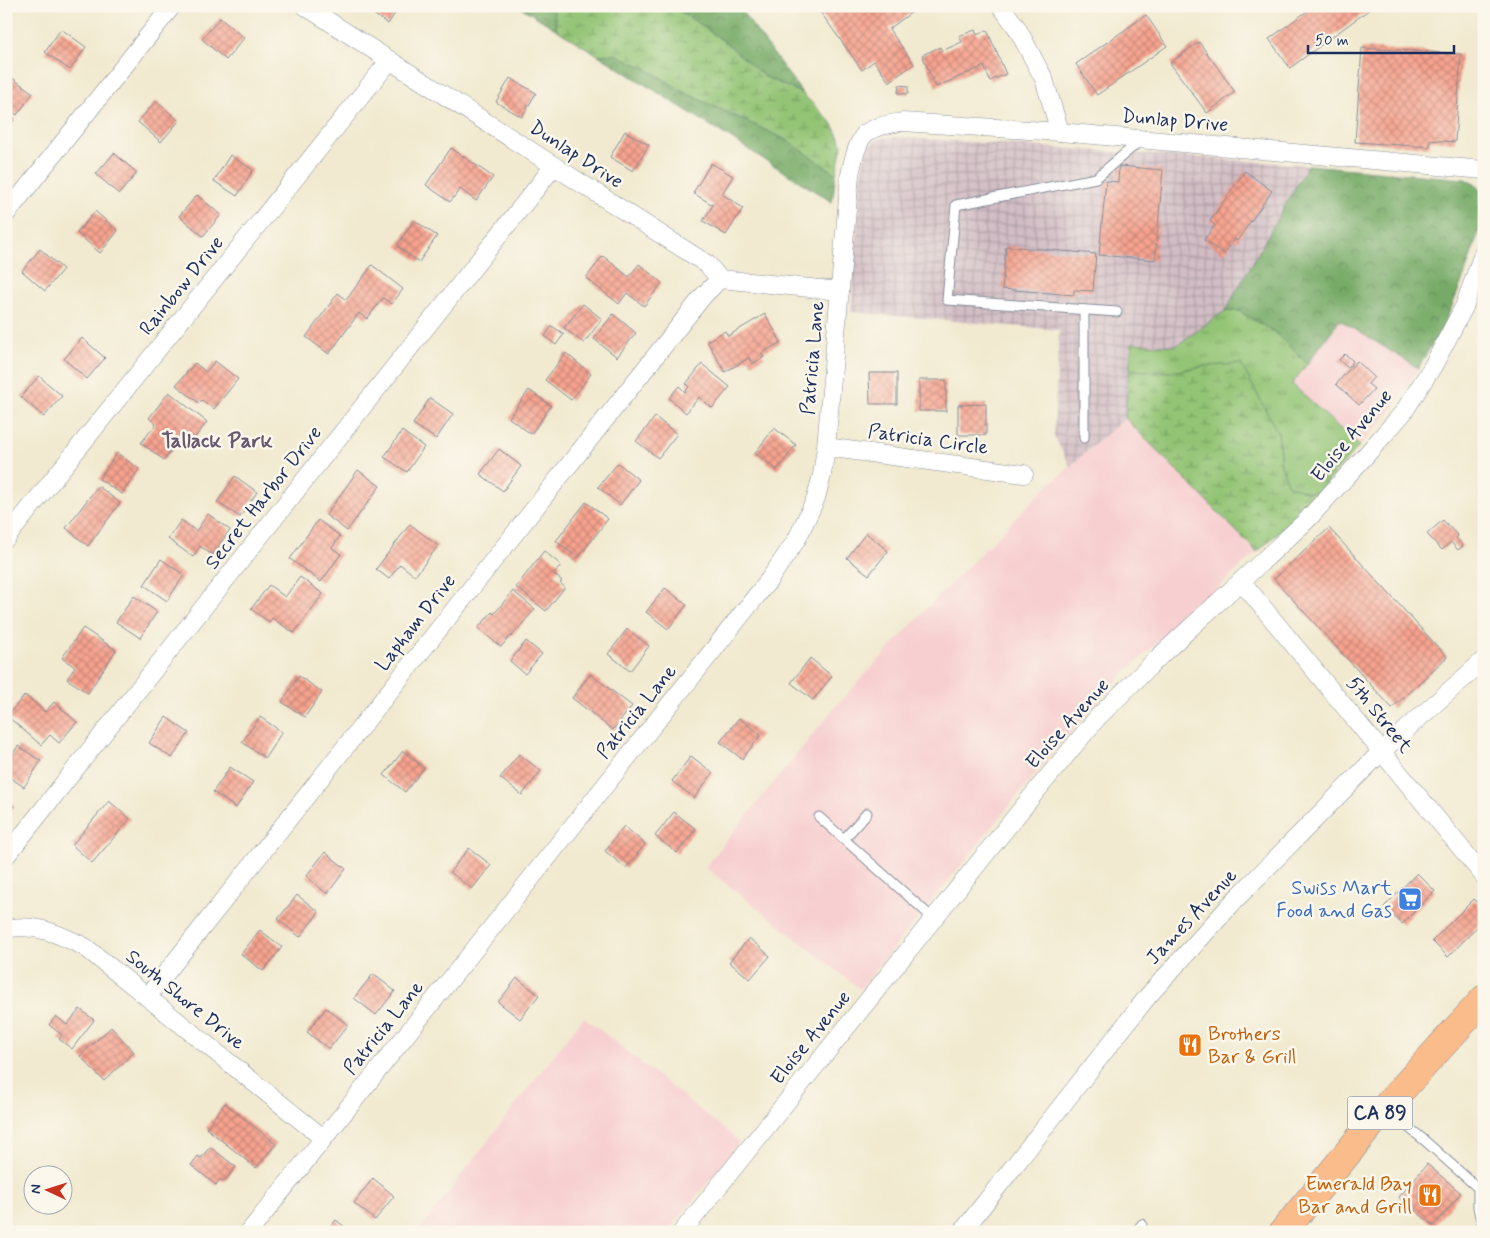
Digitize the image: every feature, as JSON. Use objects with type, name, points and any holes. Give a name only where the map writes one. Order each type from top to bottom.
[{"type":"main road","name":"CA 89","points":[[1283,1232],[1382,1110],[1484,999]]},
{"type":"street","points":[[6,214],[172,6]]},
{"type":"street","name":"Dunlap Drive","points":[[305,6],[707,264],[720,279]]},
{"type":"street","points":[[1001,6],[1017,28],[1044,79],[1060,132]]},
{"type":"street","name":"Rainbow Drive","points":[[6,538],[390,60]]},
{"type":"street","name":"Dunlap Drive","points":[[864,134],[881,126],[902,122],[1060,132],[1484,170]]},
{"type":"street","name":"Patricia Lane","points":[[249,1232],[769,580],[797,539],[816,498],[826,447],[850,175],[855,155],[864,134]]},
{"type":"street","name":"Secret Harbor Drive","points":[[6,856],[554,166]]},
{"type":"street","name":"Eloise Avenue","points":[[682,1232],[1098,717],[1161,655],[1306,521],[1403,413],[1433,366],[1464,307],[1484,252]]},
{"type":"street","points":[[720,279],[840,291]]},
{"type":"street","name":"Lapham Drive","points":[[147,997],[703,296],[720,279]]},
{"type":"street","name":"Patricia Circle","points":[[826,447],[1024,474]]},
{"type":"street","name":"5th Street","points":[[1242,581],[1484,876]]},
{"type":"street","name":"James Avenue","points":[[962,1232],[1148,996],[1236,899],[1382,751],[1484,660]]},
{"type":"street","name":"South Shore Drive","points":[[6,929],[32,928],[58,933],[85,947],[323,1138]]},
{"type":"lane","points":[[1117,312],[947,300],[956,205],[1096,178],[1141,139]]},
{"type":"lane","points":[[1084,310],[1084,438]]},
{"type":"lane","points":[[844,839],[867,813]]},
{"type":"lane","points":[[820,817],[934,919]]},
{"type":"lane","points":[[1408,1127],[1478,1188],[1478,1207],[1484,1232]]},
{"type":"lane","points":[[1136,1232],[1142,1224]]},
{"type":"shaded area","points":[[896,137],[1308,165],[1225,311],[1176,346],[1132,343],[1125,418],[1070,466],[1054,436],[1059,330],[851,312],[861,174],[867,149],[878,138]]},
{"type":"shaded area","points":[[1340,320],[1418,368],[1394,407],[1359,446],[1292,384]]},
{"type":"shaded area","points":[[1125,418],[1257,552],[1124,673],[1058,746],[860,989],[705,867],[836,706],[926,609],[1041,492]]},
{"type":"shaded area","points":[[584,1017],[740,1142],[668,1232],[418,1232],[539,1074]]},
{"type":"green space","points":[[519,6],[553,6],[557,30]]},
{"type":"green space","points":[[553,6],[674,7],[725,42],[765,77],[803,94],[833,124],[842,145],[836,174],[789,141],[684,92],[647,69],[615,54],[598,55],[557,30]]},
{"type":"green space","points":[[673,6],[738,6],[803,94],[765,77],[725,42]]},
{"type":"green space","points":[[615,54],[647,69],[684,92],[789,141],[836,174],[832,202],[598,55]]},
{"type":"green space","points":[[1308,165],[1465,179],[1478,186],[1484,201],[1482,222],[1465,274],[1446,321],[1418,368],[1340,320],[1307,364],[1277,334],[1239,311],[1225,311]]},
{"type":"green space","points":[[1225,311],[1239,311],[1277,334],[1307,364],[1292,384],[1359,446],[1318,492],[1307,492],[1288,485],[1281,465],[1278,433],[1241,365],[1205,366],[1172,372],[1129,370],[1132,343],[1176,346]]},
{"type":"green space","points":[[1241,364],[1278,433],[1281,465],[1288,485],[1307,492],[1318,492],[1288,524],[1257,552],[1125,418],[1129,370],[1172,372],[1205,366]]},
{"type":"building","points":[[362,6],[400,6],[388,24]]},
{"type":"building","points":[[816,6],[920,6],[889,29],[914,64],[889,82],[874,61],[862,70]]},
{"type":"building","points":[[1314,6],[1374,6],[1290,68],[1269,39]]},
{"type":"building","points":[[1146,15],[1167,46],[1097,95],[1076,64]]},
{"type":"building","points":[[220,18],[244,38],[226,60],[202,39]]},
{"type":"building","points":[[61,29],[86,47],[70,70],[45,52]]},
{"type":"building","points":[[975,30],[977,35],[987,30],[1006,74],[990,81],[984,66],[936,87],[922,55],[940,47],[942,51],[962,42],[959,36]]},
{"type":"building","points":[[1199,42],[1235,92],[1207,113],[1170,63]]},
{"type":"building","points":[[1362,48],[1461,54],[1455,142],[1430,140],[1430,147],[1355,142]]},
{"type":"building","points":[[8,75],[33,93],[17,115],[6,108],[6,77]]},
{"type":"building","points":[[510,78],[536,93],[522,117],[496,102]]},
{"type":"building","points":[[899,85],[908,86],[908,94],[898,93]]},
{"type":"building","points":[[156,101],[179,121],[161,142],[138,122]]},
{"type":"building","points":[[6,113],[15,119],[6,130]]},
{"type":"building","points":[[625,131],[649,145],[633,171],[610,157]]},
{"type":"building","points":[[451,148],[493,177],[476,201],[460,189],[450,202],[426,185]]},
{"type":"building","points":[[114,153],[137,173],[119,194],[96,174]]},
{"type":"building","points":[[230,155],[253,170],[237,196],[214,181]]},
{"type":"building","points":[[711,163],[733,176],[722,194],[743,208],[726,235],[703,221],[713,205],[693,193]]},
{"type":"building","points":[[1119,166],[1163,170],[1155,260],[1099,255],[1106,181],[1118,182]]},
{"type":"building","points":[[1245,171],[1272,191],[1237,241],[1235,239],[1224,254],[1204,240],[1215,225],[1210,221]]},
{"type":"building","points":[[197,195],[221,215],[203,236],[179,216]]},
{"type":"building","points":[[95,211],[118,231],[100,253],[77,233]]},
{"type":"building","points":[[414,220],[437,236],[419,262],[397,246]]},
{"type":"building","points":[[1006,246],[1096,254],[1093,291],[1074,290],[1074,295],[1002,289]]},
{"type":"building","points":[[40,249],[63,269],[45,291],[22,271]]},
{"type":"building","points":[[603,256],[629,277],[639,264],[662,283],[644,306],[627,293],[619,304],[586,278]]},
{"type":"building","points":[[372,265],[403,289],[392,304],[383,298],[367,319],[359,313],[329,354],[306,337],[338,293],[346,300]]},
{"type":"building","points":[[583,304],[602,319],[584,343],[564,328]]},
{"type":"building","points":[[613,314],[636,333],[617,357],[594,339]]},
{"type":"building","points":[[765,314],[781,342],[762,353],[764,357],[752,364],[749,358],[725,372],[707,341],[725,331],[728,336]]},
{"type":"building","points":[[552,326],[564,334],[556,345],[545,336]]},
{"type":"building","points":[[82,338],[105,358],[87,379],[64,359]]},
{"type":"building","points":[[566,353],[591,374],[571,400],[545,380]]},
{"type":"building","points":[[1345,354],[1353,361],[1348,368],[1339,360]]},
{"type":"building","points":[[215,361],[238,379],[214,409],[202,400],[199,403],[176,385],[195,363],[206,372]]},
{"type":"building","points":[[1357,361],[1374,377],[1368,384],[1374,389],[1359,405],[1336,384]]},
{"type":"building","points":[[702,364],[730,387],[712,408],[699,397],[686,413],[669,398],[679,386],[685,392],[689,387],[686,384]]},
{"type":"building","points":[[869,373],[897,373],[897,404],[870,404]]},
{"type":"building","points":[[39,376],[62,396],[44,417],[21,397]]},
{"type":"building","points":[[919,380],[946,380],[946,411],[919,411]]},
{"type":"building","points":[[529,390],[551,406],[531,434],[509,418]]},
{"type":"building","points":[[169,392],[207,422],[187,448],[179,441],[164,460],[141,443],[156,424],[149,418]]},
{"type":"building","points":[[430,398],[453,414],[436,439],[413,424]]},
{"type":"building","points":[[986,404],[986,435],[958,435],[958,405]]},
{"type":"building","points":[[655,417],[677,434],[658,458],[636,441]]},
{"type":"building","points":[[774,428],[796,445],[777,470],[755,453]]},
{"type":"building","points":[[402,431],[424,447],[407,472],[384,457]]},
{"type":"building","points":[[499,449],[521,466],[503,491],[480,474]]},
{"type":"building","points":[[117,453],[139,469],[122,494],[99,479]]},
{"type":"building","points":[[618,463],[639,480],[620,505],[598,487]]},
{"type":"building","points":[[358,470],[380,486],[347,531],[326,515]]},
{"type":"building","points":[[235,476],[257,492],[240,517],[217,502]]},
{"type":"building","points":[[98,486],[120,503],[88,546],[66,528]]},
{"type":"building","points":[[586,502],[608,519],[578,558],[556,541]]},
{"type":"building","points":[[208,514],[230,530],[212,555],[200,546],[193,557],[168,539],[181,520],[196,531]]},
{"type":"building","points":[[318,520],[340,536],[332,548],[341,554],[321,582],[290,559]]},
{"type":"building","points":[[1443,520],[1458,536],[1456,538],[1463,546],[1458,550],[1451,542],[1442,550],[1427,534]]},
{"type":"building","points":[[410,524],[438,546],[415,576],[400,564],[389,579],[376,569]]},
{"type":"building","points":[[1329,528],[1447,657],[1392,708],[1274,579]]},
{"type":"building","points":[[866,533],[888,551],[869,575],[847,558]]},
{"type":"building","points":[[544,551],[561,565],[554,574],[562,581],[560,583],[565,587],[546,611],[516,587]]},
{"type":"building","points":[[161,559],[184,575],[167,601],[144,585]]},
{"type":"building","points":[[300,577],[323,594],[294,633],[272,618],[269,622],[251,609],[269,585],[285,597]]},
{"type":"building","points":[[665,588],[687,605],[668,629],[646,612]]},
{"type":"building","points":[[513,591],[535,609],[501,647],[478,628],[492,612],[494,614]]},
{"type":"building","points":[[134,596],[157,612],[140,638],[116,622]]},
{"type":"building","points":[[83,628],[116,650],[88,693],[67,679],[75,667],[62,658]]},
{"type":"building","points":[[627,629],[649,646],[630,671],[608,654]]},
{"type":"building","points":[[526,641],[542,654],[525,674],[510,661]]},
{"type":"building","points":[[810,658],[832,676],[813,700],[791,683]]},
{"type":"building","points":[[590,674],[632,706],[613,730],[572,698]]},
{"type":"building","points":[[299,676],[322,692],[305,717],[282,702]]},
{"type":"building","points":[[25,695],[45,712],[54,702],[77,722],[59,743],[50,735],[41,745],[7,716]]},
{"type":"building","points":[[166,717],[189,733],[172,758],[149,743]]},
{"type":"building","points":[[260,717],[282,732],[265,758],[242,742]]},
{"type":"building","points":[[739,718],[761,735],[742,759],[720,742]]},
{"type":"building","points":[[18,746],[41,761],[24,787],[6,775],[6,764]]},
{"type":"building","points":[[403,751],[424,768],[405,792],[384,775]]},
{"type":"building","points":[[519,754],[541,771],[522,795],[500,778]]},
{"type":"building","points":[[691,756],[713,773],[694,798],[672,781]]},
{"type":"building","points":[[230,767],[253,782],[236,808],[213,792]]},
{"type":"building","points":[[6,800],[14,806],[6,817]]},
{"type":"building","points":[[109,801],[130,819],[92,863],[72,845]]},
{"type":"building","points":[[674,812],[696,829],[677,853],[655,836]]},
{"type":"building","points":[[624,826],[645,844],[626,868],[605,851]]},
{"type":"building","points":[[469,848],[491,865],[472,889],[450,872]]},
{"type":"building","points":[[325,852],[346,869],[327,894],[306,876]]},
{"type":"building","name":"Swiss Mart Food and Gas","points":[[1417,873],[1435,891],[1402,924],[1384,907]]},
{"type":"building","points":[[297,895],[319,912],[300,937],[278,919]]},
{"type":"building","name":"Swiss Mart Food and Gas","points":[[1474,899],[1484,909],[1484,920],[1448,957],[1432,941]]},
{"type":"building","points":[[260,930],[282,947],[263,971],[241,954]]},
{"type":"building","points":[[749,938],[770,956],[750,979],[729,962]]},
{"type":"building","points":[[373,974],[395,991],[376,1015],[354,998]]},
{"type":"building","points":[[517,978],[539,995],[520,1019],[498,1002]]},
{"type":"building","points":[[326,1008],[348,1025],[329,1049],[307,1032]]},
{"type":"building","points":[[80,1009],[94,1020],[72,1049],[59,1039],[62,1035],[49,1025],[56,1016],[67,1025]]},
{"type":"building","points":[[111,1027],[134,1052],[104,1081],[80,1056]]},
{"type":"building","points":[[225,1103],[276,1144],[256,1168],[206,1128]]},
{"type":"building","points":[[210,1147],[236,1167],[224,1182],[220,1179],[216,1185],[191,1165],[198,1156],[201,1158]]},
{"type":"building","name":"Emerald Bay Bar and Grill","points":[[1427,1164],[1461,1193],[1434,1226],[1399,1197]]},
{"type":"building","points":[[373,1178],[394,1196],[375,1220],[354,1203]]},
{"type":"building","points":[[336,1220],[351,1232],[327,1232]]},
{"type":"place","name":"Swiss Mart Food and Gas","points":[[1410,899]]},
{"type":"place","name":"Brothers Bar & Grill","points":[[1190,1045]]},
{"type":"place","name":"Emerald Bay Bar and Grill","points":[[1430,1195]]},
{"type":"district","name":"Tallack Park","points":[[217,441]]}]
